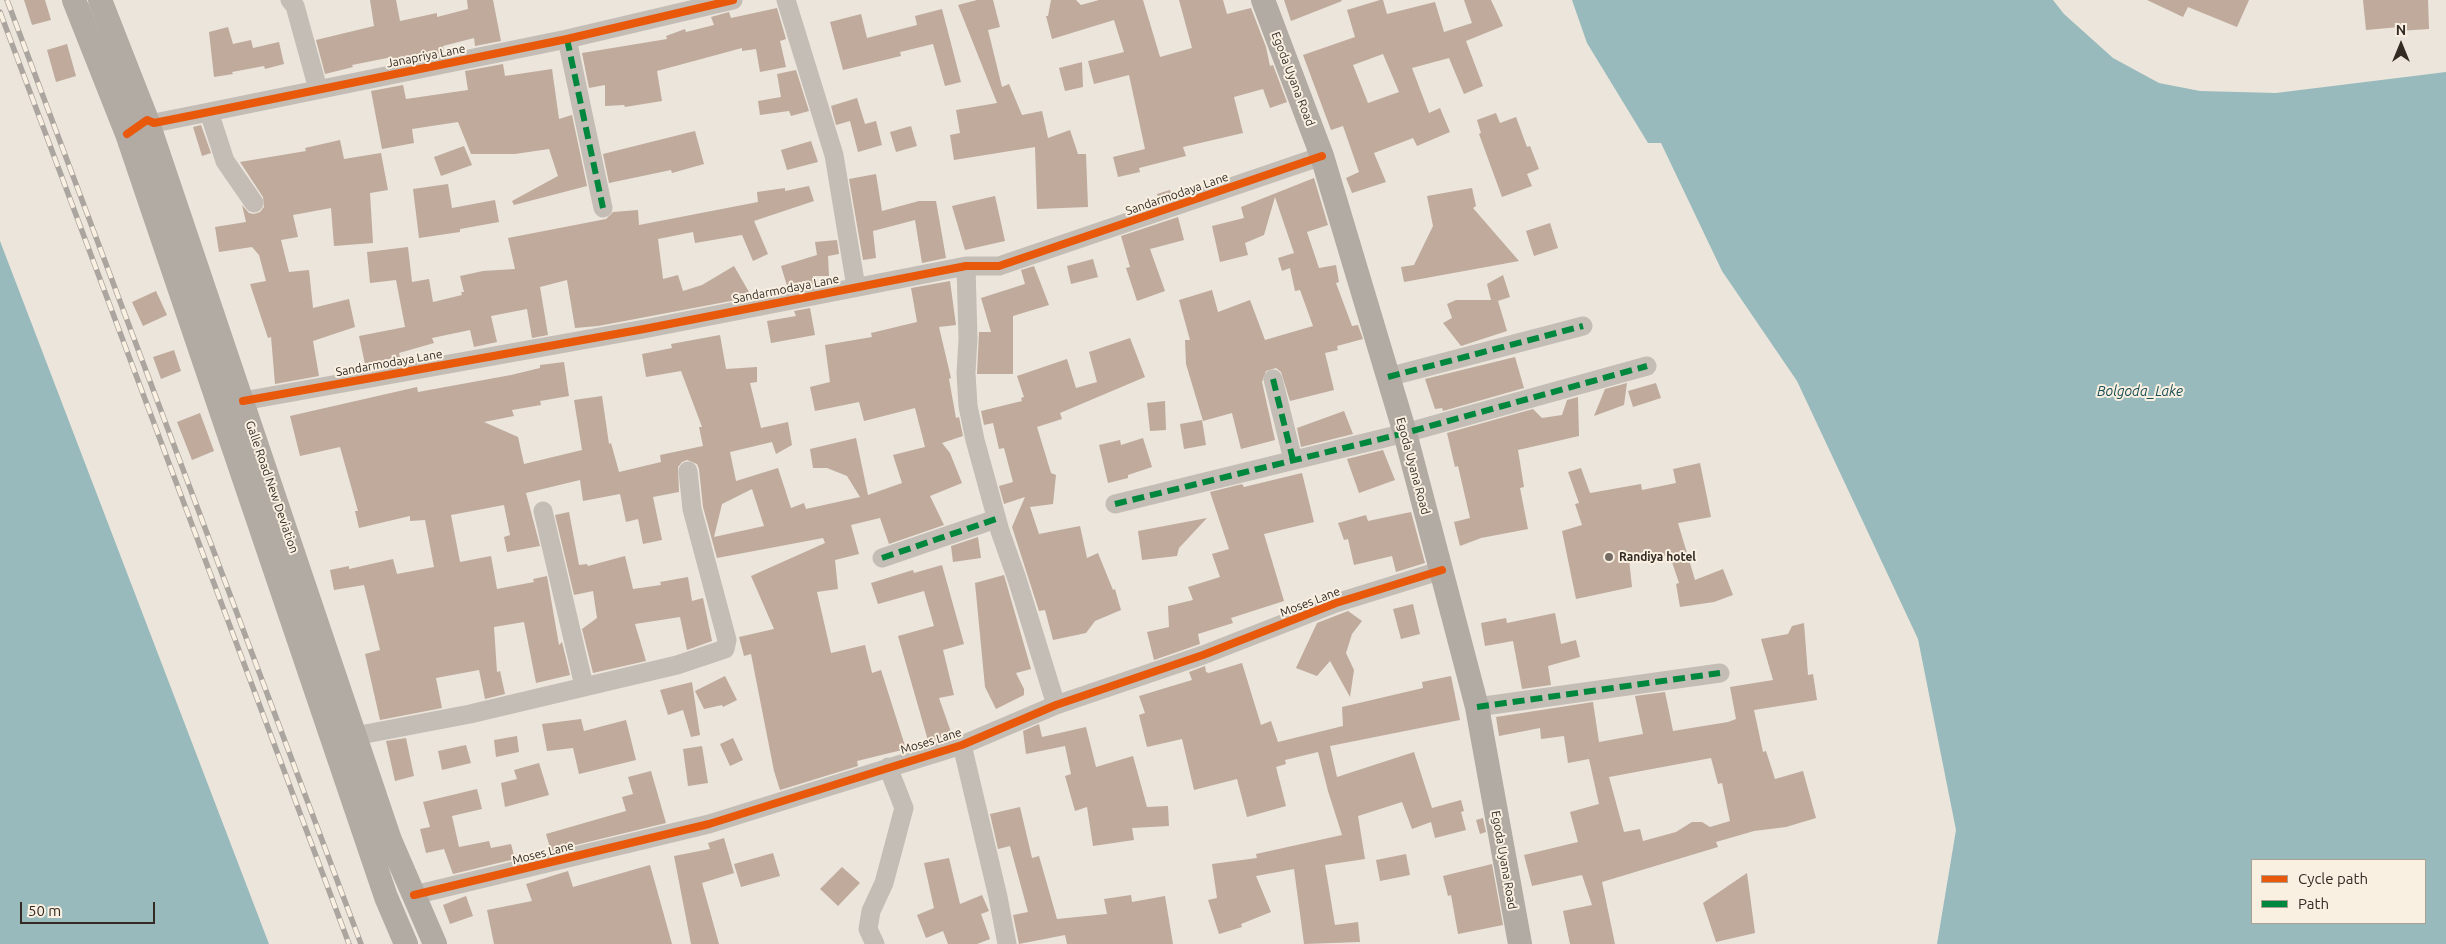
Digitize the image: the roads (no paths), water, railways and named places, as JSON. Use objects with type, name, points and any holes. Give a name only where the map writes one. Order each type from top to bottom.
[{"type":"main road","name":"Galle Road New Deviation","points":[[74,0],[128,134],[383,887],[406,944]]},
{"type":"main road","name":"Galle Road New Deviation","points":[[100,0],[147,120],[390,840],[435,944]]},
{"type":"main road","name":"Egoda Uyana Road","points":[[1263,0],[1322,156],[1405,433],[1477,707],[1520,944]]},
{"type":"street","points":[[290,0],[295,6],[318,89]]},
{"type":"street","name":"Janapriya Lane","points":[[147,120],[154,123],[567,39],[733,0]]},
{"type":"street","points":[[786,0],[834,155],[856,287]]},
{"type":"street","points":[[567,39],[603,208]]},
{"type":"street","points":[[209,112],[225,161],[254,203]]},
{"type":"street","points":[[128,134],[147,120]]},
{"type":"street","name":"Sandarmodaya Lane","points":[[243,401],[644,330],[966,266],[999,266],[1322,156]]},
{"type":"street","points":[[966,266],[968,339],[966,373],[968,406],[996,519],[1018,579],[1056,705]]},
{"type":"street","points":[[1388,377],[1583,326]]},
{"type":"street","points":[[1115,504],[1405,433],[1648,366]]},
{"type":"street","points":[[1273,379],[1293,460]]},
{"type":"street","points":[[355,736],[470,714],[678,665],[725,649],[727,640],[692,509],[688,471]]},
{"type":"street","points":[[543,511],[584,686]]},
{"type":"street","points":[[882,558],[996,519]]},
{"type":"street","name":"Moses Lane","points":[[414,895],[709,824],[962,745],[1056,705],[1203,655],[1336,603],[1442,570]]},
{"type":"street","points":[[1477,707],[1720,673]]},
{"type":"street","points":[[962,745],[998,897],[1001,941]]},
{"type":"street","points":[[875,944],[868,929],[871,911],[884,883],[904,808],[888,767]]},
{"type":"water","name":"Bolgoda_Lake","points":[[1572,0],[2053,0],[2064,14],[2113,58],[2159,83],[2200,91],[2276,93],[2446,72],[2446,944],[1937,944],[1956,830],[1918,639],[1797,381],[1722,271],[1661,143],[1648,143],[1587,43]]},
{"type":"water","points":[[0,241],[269,944],[0,944]]},
{"type":"railway","points":[[7,0],[361,944]]},
{"type":"railway","points":[[0,12],[349,944]]},
{"type":"place","name":"Randiya hotel","points":[[1609,557]]}]
